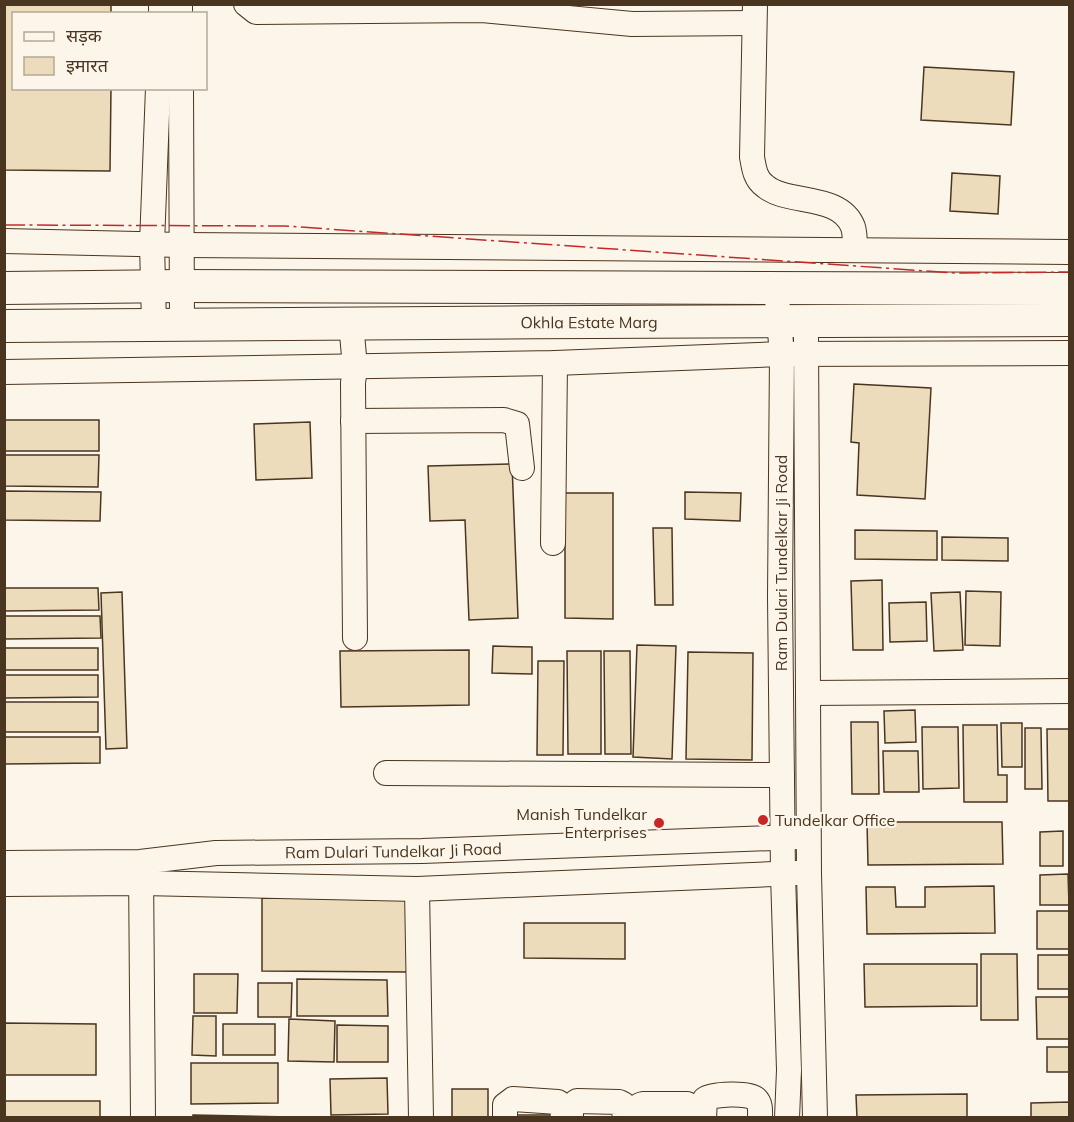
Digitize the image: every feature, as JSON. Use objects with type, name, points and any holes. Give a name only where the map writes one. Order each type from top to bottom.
[{"type":"main road","points":[[4,288],[167,286],[1070,289]]},
{"type":"main road","name":"Okhla Estate Marg","points":[[4,326],[351,323],[789,333],[1070,320]]},
{"type":"street","points":[[246,4],[255,12],[482,10],[632,24],[754,14],[752,157],[755,173],[765,187],[826,204],[843,214],[853,226],[855,250]]},
{"type":"street","points":[[158,90],[152,244],[167,286],[168,324]]},
{"type":"street","points":[[167,286],[182,245],[181,90]]},
{"type":"street","points":[[4,241],[182,245],[1070,252]]},
{"type":"street","name":"Ram Dulari Tundelkar Ji Road","points":[[787,1118],[789,1070],[783,874],[780,597],[790,288]]},
{"type":"street","points":[[351,323],[355,367],[353,421],[355,638]]},
{"type":"street","points":[[4,372],[555,363],[789,333]]},
{"type":"street","name":"Ram Dulari Tundelkar Ji Road","points":[[789,333],[807,354],[808,836],[815,1118]]},
{"type":"street","points":[[807,354],[1070,353]]},
{"type":"street","points":[[553,543],[555,363]]},
{"type":"street","points":[[353,421],[504,420],[517,424],[522,468]]},
{"type":"street","points":[[809,693],[1070,691]]},
{"type":"street","points":[[386,773],[782,775]]},
{"type":"street","name":"Ram Dulari Tundelkar Ji Road","points":[[4,884],[141,872],[216,853],[422,851],[808,836]]},
{"type":"street","name":"Ram Dulari Tundelkar Ji Road","points":[[4,863],[417,889],[809,873]]},
{"type":"street","points":[[141,872],[143,1118]]},
{"type":"street","points":[[417,889],[421,1118]]},
{"type":"street","points":[[704,1118],[705,1099],[711,1095],[749,1095],[756,1098],[760,1105],[760,1118]]},
{"type":"street","points":[[505,1118],[505,1106],[513,1099],[558,1102],[562,1105],[563,1118]]},
{"type":"street","points":[[571,1118],[571,1106],[577,1101],[619,1102],[623,1104],[625,1118]]},
{"type":"street","points":[[638,1118],[638,1109],[643,1104],[687,1104],[691,1106],[692,1118]]},
{"type":"building","points":[[4,4],[111,4],[111,12],[12,12],[12,90],[111,90],[110,171],[4,170]]},
{"type":"building","points":[[924,67],[1014,72],[1011,125],[921,120]]},
{"type":"building","points":[[952,173],[1000,176],[998,214],[950,211]]},
{"type":"building","points":[[854,384],[931,388],[925,499],[857,495],[859,443],[851,442]]},
{"type":"building","points":[[4,420],[99,420],[99,451],[4,451]]},
{"type":"building","points":[[310,422],[312,478],[256,480],[254,424]]},
{"type":"building","points":[[4,455],[99,455],[98,487],[4,486]]},
{"type":"building","points":[[512,464],[518,618],[469,620],[465,520],[430,521],[428,466]]},
{"type":"building","points":[[4,491],[101,492],[100,521],[4,520]]},
{"type":"building","points":[[685,492],[741,493],[740,521],[685,519]]},
{"type":"building","points":[[565,493],[613,493],[613,619],[565,618]]},
{"type":"building","points":[[653,528],[672,528],[673,605],[655,605]]},
{"type":"building","points":[[855,530],[937,531],[937,560],[855,559]]},
{"type":"building","points":[[942,537],[1008,538],[1008,561],[942,560]]},
{"type":"building","points":[[882,580],[883,650],[853,650],[851,581]]},
{"type":"building","points":[[4,588],[98,588],[99,610],[4,611]]},
{"type":"building","points":[[966,591],[1001,592],[1000,646],[965,645]]},
{"type":"building","points":[[122,592],[127,748],[106,749],[101,593]]},
{"type":"building","points":[[960,592],[963,650],[934,651],[931,593]]},
{"type":"building","points":[[926,602],[927,641],[890,642],[889,603]]},
{"type":"building","points":[[4,616],[100,616],[101,638],[4,639]]},
{"type":"building","points":[[637,645],[676,646],[672,759],[633,757]]},
{"type":"building","points":[[493,646],[532,647],[532,674],[492,673]]},
{"type":"building","points":[[4,648],[98,648],[98,670],[4,670]]},
{"type":"building","points":[[469,650],[469,705],[341,707],[340,651]]},
{"type":"building","points":[[567,651],[601,651],[601,754],[568,754]]},
{"type":"building","points":[[604,651],[630,651],[631,754],[605,754]]},
{"type":"building","points":[[688,652],[753,653],[752,760],[686,759]]},
{"type":"building","points":[[538,661],[564,661],[563,755],[537,755]]},
{"type":"building","points":[[4,675],[98,675],[98,697],[4,698]]},
{"type":"building","points":[[4,702],[98,702],[98,732],[4,732]]},
{"type":"building","points":[[915,710],[916,742],[885,743],[884,711]]},
{"type":"building","points":[[851,722],[878,722],[879,794],[852,794]]},
{"type":"building","points":[[1001,723],[1022,723],[1022,767],[1002,767]]},
{"type":"building","points":[[963,725],[997,725],[998,775],[1007,775],[1007,802],[964,802]]},
{"type":"building","points":[[922,727],[958,727],[959,788],[923,789]]},
{"type":"building","points":[[1025,728],[1041,728],[1042,789],[1025,789]]},
{"type":"building","points":[[1047,729],[1070,729],[1070,801],[1048,801]]},
{"type":"building","points":[[4,737],[100,737],[100,763],[4,764]]},
{"type":"building","points":[[883,751],[918,751],[919,792],[884,792]]},
{"type":"building","points":[[867,822],[1002,822],[1003,864],[868,865]]},
{"type":"building","points":[[1063,831],[1063,866],[1040,866],[1040,832]]},
{"type":"building","points":[[1068,874],[1069,905],[1040,905],[1040,875]]},
{"type":"building","points":[[994,886],[995,933],[867,934],[866,887],[895,887],[896,907],[925,907],[925,887]]},
{"type":"building","points":[[262,898],[408,899],[408,972],[262,971]]},
{"type":"building","points":[[1037,911],[1070,911],[1070,949],[1037,949]]},
{"type":"building","points":[[524,923],[625,923],[625,959],[524,958]]},
{"type":"building","points":[[981,954],[1017,954],[1018,1020],[981,1020]]},
{"type":"building","points":[[1038,955],[1070,955],[1070,989],[1038,989]]},
{"type":"building","points":[[864,964],[977,964],[977,1006],[865,1007]]},
{"type":"building","points":[[194,974],[238,974],[237,1013],[194,1013]]},
{"type":"building","points":[[297,979],[387,980],[388,1016],[297,1016]]},
{"type":"building","points":[[258,983],[292,983],[291,1017],[258,1017]]},
{"type":"building","points":[[1036,997],[1070,997],[1070,1039],[1037,1039]]},
{"type":"building","points":[[193,1016],[216,1016],[216,1056],[192,1055]]},
{"type":"building","points":[[289,1019],[335,1021],[334,1062],[288,1061]]},
{"type":"building","points":[[4,1023],[96,1024],[96,1075],[4,1075]]},
{"type":"building","points":[[223,1024],[275,1024],[275,1055],[223,1055]]},
{"type":"building","points":[[337,1025],[388,1026],[388,1062],[337,1062]]},
{"type":"building","points":[[1047,1047],[1070,1047],[1070,1072],[1047,1072]]},
{"type":"building","points":[[191,1063],[278,1063],[278,1103],[191,1104]]},
{"type":"building","points":[[387,1078],[388,1114],[331,1115],[330,1079]]},
{"type":"building","points":[[452,1089],[488,1089],[488,1118],[452,1118]]},
{"type":"building","points":[[967,1094],[967,1118],[857,1118],[856,1095]]},
{"type":"building","points":[[4,1101],[100,1101],[100,1118],[4,1118]]},
{"type":"building","points":[[1070,1102],[1070,1118],[1031,1118],[1031,1103]]},
{"type":"building","points":[[193,1115],[289,1117],[289,1118],[193,1118]]},
{"type":"building","points":[[508,1115],[554,1115],[554,1118],[508,1118]]},
{"type":"power","points":[[4,225],[285,226],[955,273],[1070,272]]},
{"type":"place","name":"Tundelkar Office","points":[[763,820]]},
{"type":"place","name":"Manish Tundelkar Enterprises","points":[[659,823]]}]
